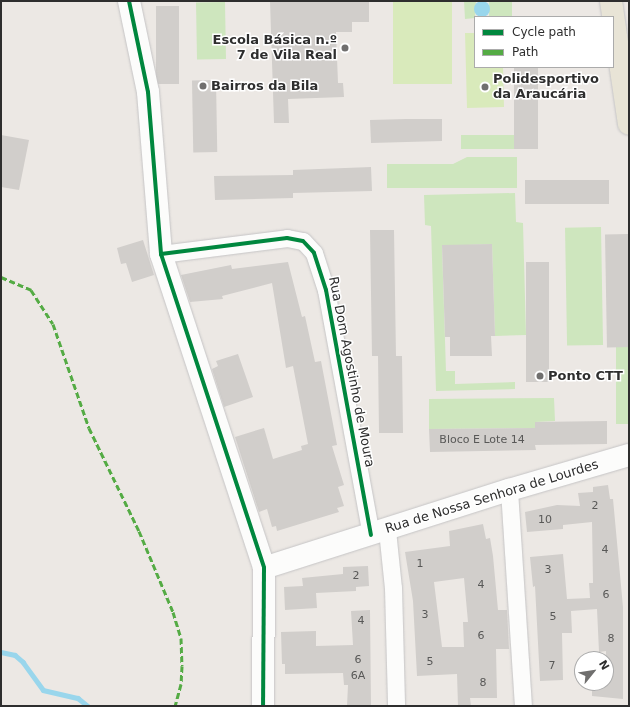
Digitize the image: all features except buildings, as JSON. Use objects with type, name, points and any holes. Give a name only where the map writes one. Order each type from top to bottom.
[{"type":"main road","points":[[611,1],[613,16]]},
{"type":"main road","points":[[614,20],[628,111]]},
{"type":"street","points":[[129,1],[148,97],[161,254],[264,568],[263,706]]},
{"type":"street","name":"Rua Dom Agostinho de Moura","points":[[161,254],[287,238],[303,241],[314,253],[326,290],[379,532],[395,631],[396,706]]},
{"type":"street","name":"Rua de Nossa Senhora de Lourdes","points":[[264,568],[509,490],[629,455]]},
{"type":"street","points":[[509,490],[523,706]]},
{"type":"green space","points":[[393,1],[452,1],[452,84],[393,84]]},
{"type":"green space","points":[[464,1],[476,1],[474,18],[465,19]]},
{"type":"green space","points":[[489,1],[512,1],[512,16],[489,16]]},
{"type":"green space","points":[[225,2],[226,59],[197,59],[196,3]]},
{"type":"green space","name":"Polidesportivo da Araucária","points":[[465,33],[474,33],[474,68],[503,68],[504,107],[467,108]]},
{"type":"green space","points":[[461,135],[516,135],[516,149],[461,149]]},
{"type":"green space","points":[[467,157],[517,157],[517,188],[387,188],[387,164],[453,164]]},
{"type":"green space","points":[[515,193],[516,222],[523,223],[526,335],[495,336],[492,244],[442,246],[446,371],[455,371],[455,384],[515,382],[515,389],[436,391],[431,226],[425,225],[424,195]]},
{"type":"green space","points":[[601,227],[603,345],[567,346],[565,228]]},
{"type":"green space","points":[[616,347],[629,347],[629,424],[616,424]]},
{"type":"green space","points":[[554,398],[555,421],[535,422],[535,428],[429,429],[429,399]]},
{"type":"water","points":[[482,1],[488,3],[490,9],[488,15],[476,15],[474,9],[476,3]]},
{"type":"waterway","points":[[1,652],[15,655],[23,662],[43,690],[78,698],[88,706]]},
{"type":"marked path","points":[[1,277],[31,290],[53,324],[89,428],[139,531],[173,612],[181,638],[182,666],[181,684],[175,706]]},
{"type":"cycle path","points":[[129,1],[148,92],[161,254],[264,568],[263,706]]},
{"type":"cycle path","points":[[161,254],[287,238],[303,241],[314,253],[326,290],[371,535]]},
{"type":"place","name":"Escola Básica n.º 7 de Vila Real","points":[[345,48]]},
{"type":"place","name":"Bairros da Bila","points":[[203,86]]},
{"type":"place","name":"Polidesportivo da Araucária","points":[[485,87]]},
{"type":"place","name":"Ponto CTT","points":[[540,376]]}]
